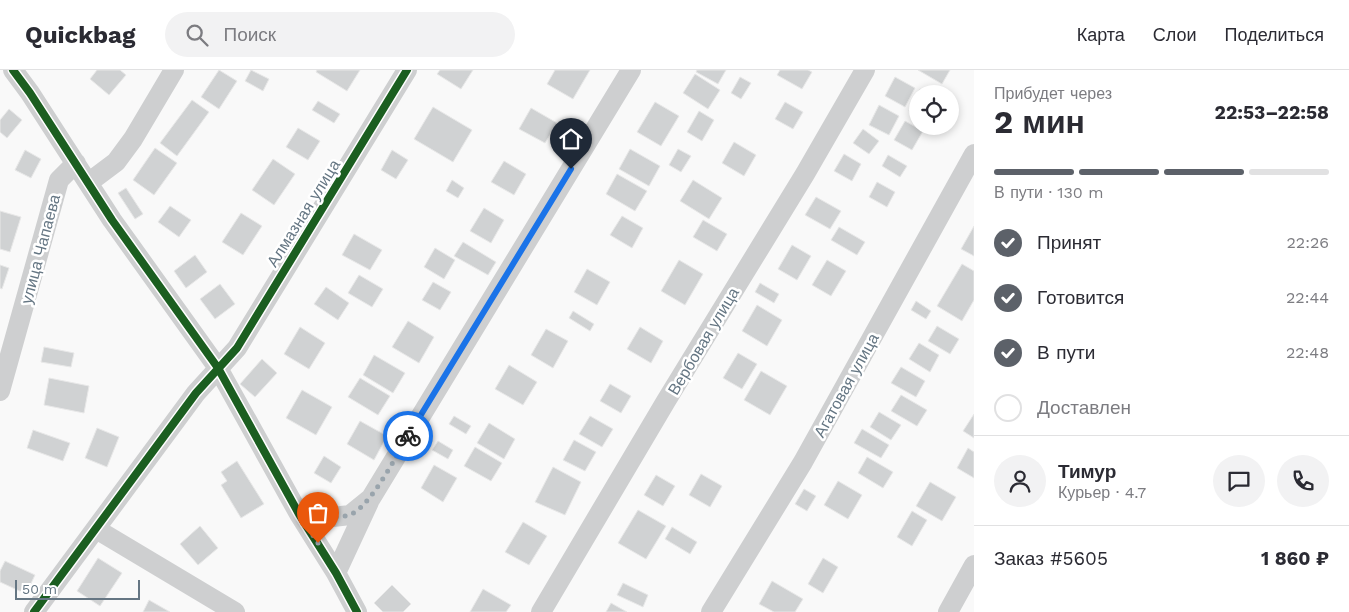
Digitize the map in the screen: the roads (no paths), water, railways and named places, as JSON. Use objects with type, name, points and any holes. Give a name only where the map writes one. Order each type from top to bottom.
[{"type":"street","points":[[13,70],[30,93],[112,220],[218,368],[299,514],[336,573],[357,612]]},
{"type":"street","points":[[88,183],[116,162],[133,139],[174,70]]},
{"type":"street","name":"Алмазная улица","points":[[34,612],[196,393],[237,348],[407,70]]},
{"type":"street","points":[[336,573],[371,498],[631,70]]},
{"type":"street","name":"Вербовая улица","points":[[541,612],[666,401],[805,174],[865,70]]},
{"type":"street","name":"Агатовая улица","points":[[711,612],[803,462],[974,154]]},
{"type":"street","name":"улица Чапаева","points":[[0,391],[59,180],[76,163]]},
{"type":"street","points":[[299,514],[333,517],[350,515],[371,498]]},
{"type":"street","points":[[96,529],[235,612]]},
{"type":"street","points":[[948,612],[974,565]]}]
